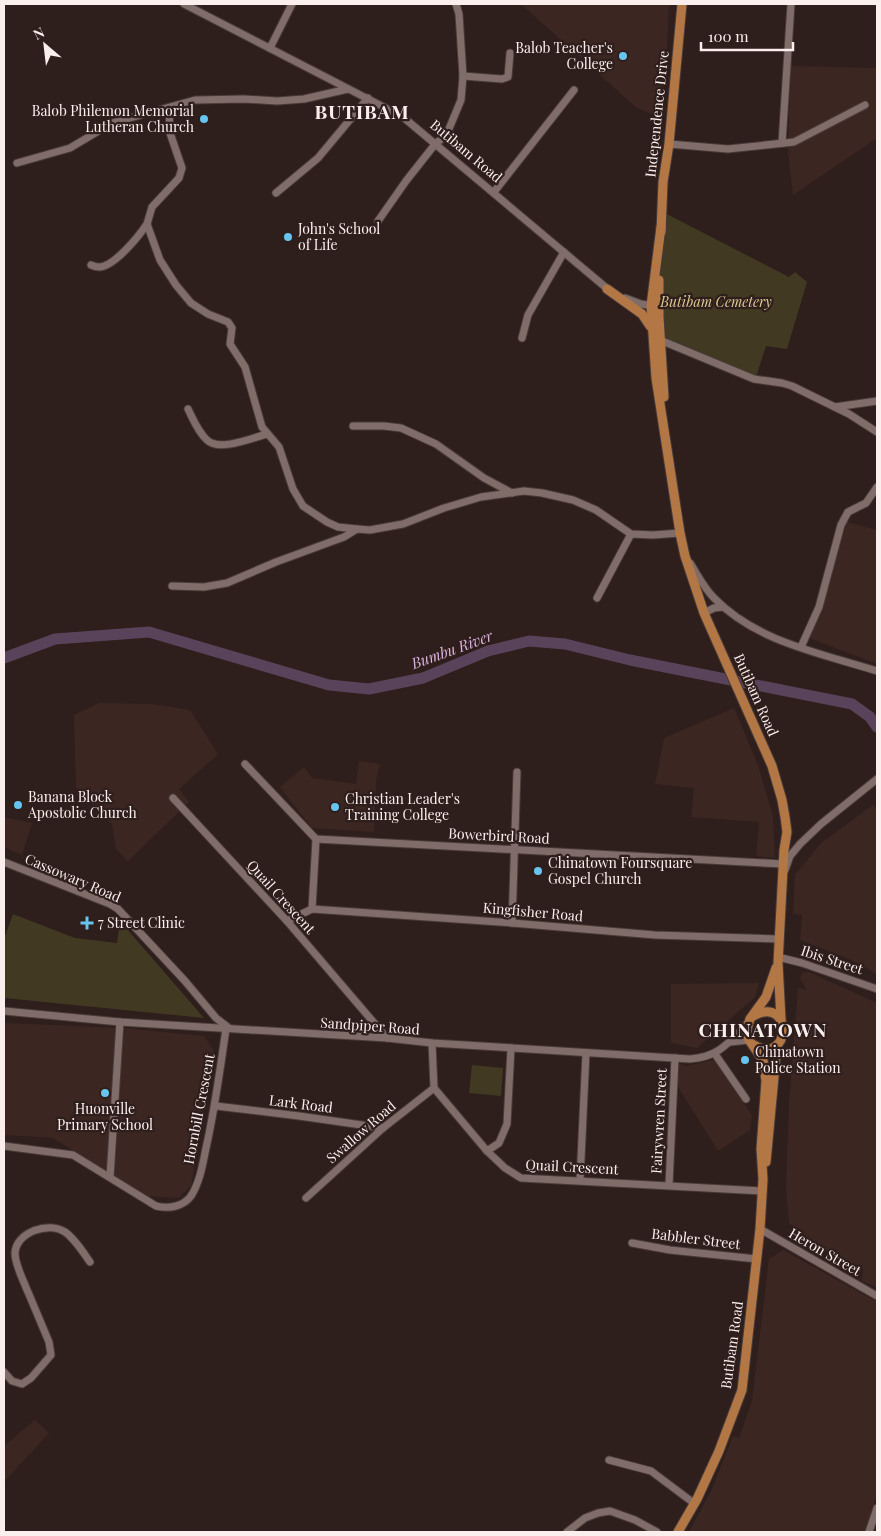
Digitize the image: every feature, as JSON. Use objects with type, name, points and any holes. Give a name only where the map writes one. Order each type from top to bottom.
[{"type":"main road","name":"Independence Drive","points":[[661,227],[663,182],[669,144],[682,4]]},
{"type":"main road","name":"Butibam Road","points":[[661,227],[654,311],[657,338],[653,359],[680,533],[685,556],[704,613],[772,766],[782,800],[786,832],[778,960],[780,1019]]},
{"type":"main road","points":[[607,289],[642,314],[657,338]]},
{"type":"main road","name":"Butibam Road","points":[[751,1020],[766,997],[778,960]]},
{"type":"main road","points":[[760,1012],[775,1014],[784,1026],[784,1034],[777,1045],[764,1049],[751,1043],[747,1035],[751,1020],[760,1012]]},
{"type":"main road","name":"Butibam Road","points":[[751,1043],[763,1060],[766,1080],[762,1149],[763,1179]]},
{"type":"main road","name":"Butibam Road","points":[[678,1532],[695,1504],[719,1452],[742,1390],[760,1229],[763,1179],[768,1154],[777,1045]]},
{"type":"street","name":"Butibam Road","points":[[184,4],[403,117],[607,289],[654,311]]},
{"type":"street","points":[[270,48],[292,4]]},
{"type":"street","points":[[378,222],[406,181],[436,143],[446,136],[461,100],[463,76],[459,14],[456,4]]},
{"type":"street","points":[[782,143],[791,4]]},
{"type":"street","points":[[463,76],[502,79],[508,77],[510,53]]},
{"type":"street","points":[[17,163],[70,148],[112,123],[194,100],[244,99],[277,101],[304,99],[348,89]]},
{"type":"street","points":[[494,192],[574,90]]},
{"type":"street","points":[[276,193],[318,158],[368,98]]},
{"type":"street","points":[[669,144],[728,149],[794,142],[865,105]]},
{"type":"street","points":[[91,265],[99,267],[110,264],[137,238],[147,224],[152,207],[179,178],[182,168],[170,133],[169,108]]},
{"type":"street","points":[[147,224],[160,260],[176,285],[191,303],[208,314],[228,322],[232,328],[230,344],[245,367],[262,427],[279,447],[293,490],[302,506],[327,522],[338,527],[370,530],[403,524],[444,508],[481,497],[524,491],[573,500],[596,510],[630,534],[653,536],[680,533]]},
{"type":"street","points":[[522,338],[528,314],[564,252]]},
{"type":"street","points":[[657,338],[754,379],[792,386],[835,407],[877,432]]},
{"type":"street","points":[[835,407],[877,401]]},
{"type":"street","points":[[188,410],[208,442],[214,444],[230,444],[267,434]]},
{"type":"street","points":[[353,426],[401,428],[436,444],[484,478],[512,493]]},
{"type":"street","points":[[801,647],[818,607],[840,525],[848,512],[866,503],[877,486]]},
{"type":"street","points":[[172,586],[204,587],[227,583],[276,562],[344,537],[357,529]]},
{"type":"street","points":[[597,598],[630,534]]},
{"type":"street","points":[[685,556],[712,596],[746,625],[769,637],[877,671]]},
{"type":"street","points":[[704,613],[714,608],[723,607]]},
{"type":"street","points":[[245,764],[316,839],[312,909]]},
{"type":"street","points":[[512,922],[517,772]]},
{"type":"street","points":[[782,878],[790,856],[800,844],[821,824],[877,779]]},
{"type":"street","name":"Quail Crescent","points":[[173,798],[287,921],[387,1038]]},
{"type":"street","name":"Bowerbird Road","points":[[316,839],[783,864]]},
{"type":"street","name":"Cassowary Road","points":[[4,862],[110,904],[118,909],[229,1030]]},
{"type":"street","name":"Kingfisher Road","points":[[287,921],[312,909],[512,922],[655,935],[779,939]]},
{"type":"street","name":"Ibis Street","points":[[778,960],[802,963],[877,989]]},
{"type":"street","name":"Sandpiper Road","points":[[4,1011],[229,1030],[387,1038],[432,1043],[697,1059],[715,1054],[730,1042],[751,1020]]},
{"type":"street","points":[[110,1178],[120,1022]]},
{"type":"street","name":"Hornbill Crescent","points":[[4,1146],[68,1153],[156,1206],[165,1208],[179,1205],[190,1196],[203,1166],[216,1106],[229,1030]]},
{"type":"street","points":[[730,1042],[751,1043]]},
{"type":"street","points":[[432,1043],[434,1088]]},
{"type":"street","points":[[487,1151],[499,1142],[507,1124],[510,1048]]},
{"type":"street","points":[[580,1180],[586,1053]]},
{"type":"street","points":[[715,1054],[746,1099]]},
{"type":"street","name":"Fairywren Street","points":[[668,1185],[675,1058]]},
{"type":"street","name":"Quail Crescent","points":[[434,1088],[487,1151],[504,1168],[521,1178],[762,1191]]},
{"type":"street","name":"Swallow Road","points":[[306,1198],[383,1128],[434,1088]]},
{"type":"street","name":"Lark Road","points":[[216,1106],[383,1128]]},
{"type":"street","points":[[4,1372],[12,1382],[22,1384],[31,1378],[50,1355],[49,1342],[15,1254],[20,1241],[30,1232],[43,1228],[61,1230],[75,1242],[90,1262]]},
{"type":"street","name":"Heron Street","points":[[760,1229],[877,1296]]},
{"type":"street","name":"Babbler Street","points":[[632,1243],[670,1250],[757,1259]]},
{"type":"street","points":[[609,1460],[650,1471],[695,1504]]},
{"type":"street","points":[[869,1532],[877,1508]]},
{"type":"street","points":[[567,1532],[585,1518],[610,1511],[635,1520],[656,1532]]},
{"type":"shaded area","name":"Balob Teacher's College","points":[[521,4],[669,4],[664,119],[637,108]]},
{"type":"shaded area","points":[[791,66],[877,68],[877,138],[793,195],[788,153]]},
{"type":"shaded area","points":[[847,522],[877,530],[877,664],[809,638]]},
{"type":"shaded area","points":[[99,703],[152,704],[190,710],[218,754],[179,789],[189,802],[128,861],[116,849],[112,824],[76,789],[74,715]]},
{"type":"shaded area","points":[[734,708],[758,765],[773,816],[775,858],[756,856],[759,822],[691,817],[694,788],[655,784],[664,738]]},
{"type":"shaded area","name":"Christian Leader's Training College","points":[[359,761],[380,764],[376,781],[374,832],[312,828],[280,787],[304,767],[312,778],[356,784]]},
{"type":"shaded area","points":[[873,805],[877,810],[877,974],[847,958],[800,940],[802,915],[793,914],[795,875],[821,843]]},
{"type":"shaded area","points":[[4,817],[32,823],[22,855],[4,847]]},
{"type":"shaded area","points":[[809,972],[877,1003],[877,1287],[862,1281],[863,1271],[791,1232],[794,1227],[789,1223],[786,1188],[789,1103],[798,988],[807,990],[800,979],[802,973]]},
{"type":"shaded area","points":[[759,983],[755,997],[697,1048],[671,1043],[671,984]]},
{"type":"shaded area","name":"Huonville Primary School","points":[[4,1023],[124,1028],[204,1036],[214,1051],[191,1186],[178,1198],[146,1196],[53,1138],[4,1135]]},
{"type":"shaded area","points":[[714,1060],[752,1115],[750,1130],[718,1151],[677,1085],[678,1063],[686,1066]]},
{"type":"shaded area","points":[[783,1250],[877,1302],[877,1494],[865,1532],[689,1532],[711,1491],[733,1436],[739,1438],[752,1401],[769,1259]]},
{"type":"shaded area","points":[[35,1420],[49,1433],[4,1482],[4,1446]]},
{"type":"green space","name":"Butibam Cemetery","points":[[661,211],[789,277],[795,272],[807,282],[787,349],[766,346],[756,377],[660,340]]},
{"type":"green space","points":[[13,914],[75,938],[117,943],[120,921],[204,1018],[4,998],[4,939]]},
{"type":"green space","points":[[472,1065],[503,1068],[501,1096],[469,1093]]},
{"type":"waterway","name":"Bumbu River","points":[[4,658],[55,639],[149,632],[329,685],[369,689],[423,678],[488,651],[529,641],[565,644],[630,660],[852,704],[870,717],[877,727]]},
{"type":"place","name":"Balob Teacher's College","points":[[623,56]]},
{"type":"place","name":"Balob Philemon Memorial Lutheran Church","points":[[204,119]]},
{"type":"place","name":"John's School of Life","points":[[288,237]]},
{"type":"place","name":"Banana Block Apostolic Church","points":[[18,805]]},
{"type":"place","name":"Christian Leader's Training College","points":[[335,807]]},
{"type":"place","name":"Chinatown Foursquare Gospel Church","points":[[538,871]]},
{"type":"place","name":"7 Street Clinic","points":[[87,923]]},
{"type":"place","name":"Chinatown Police Station","points":[[745,1060]]},
{"type":"place","name":"Huonville Primary School","points":[[105,1093]]},
{"type":"district","name":"BUTIBAM","points":[[362,112]]},
{"type":"district","name":"CHINATOWN","points":[[763,1030]]}]
